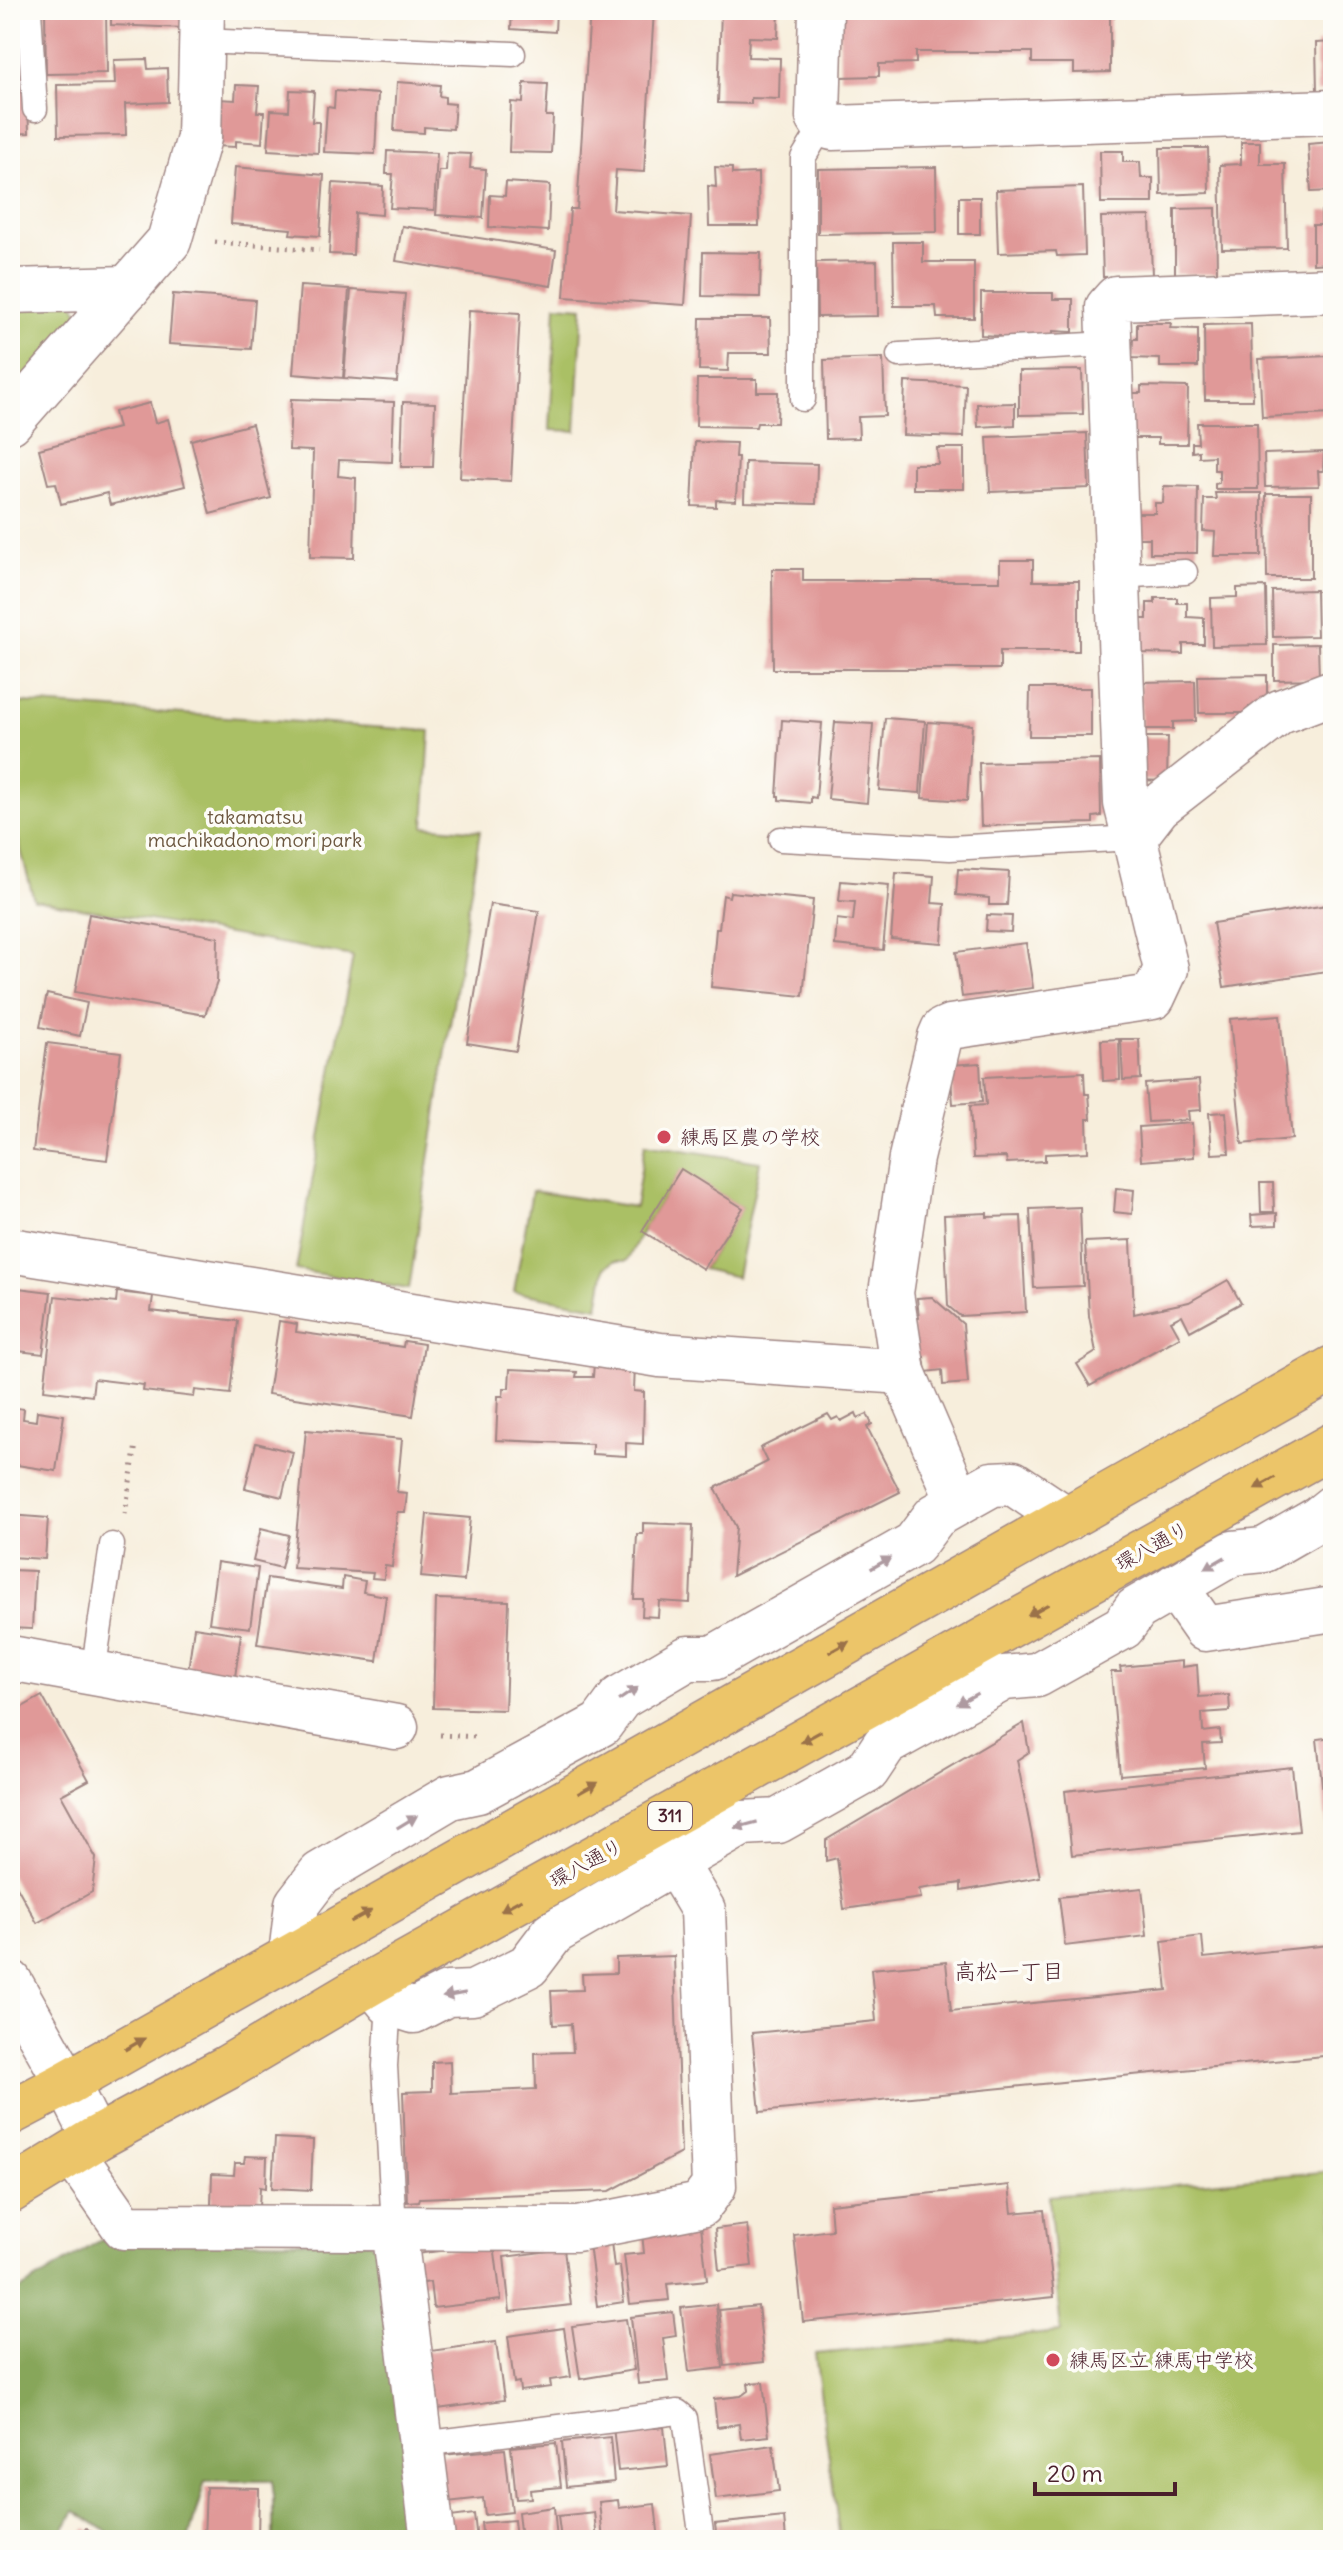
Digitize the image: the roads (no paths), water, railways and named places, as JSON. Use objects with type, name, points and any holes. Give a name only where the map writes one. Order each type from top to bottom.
[{"type":"main road","points":[[10,2113],[1333,1368]]},
{"type":"main road","name":"環八通り","points":[[10,2191],[84,2146],[228,2067],[380,1993],[1333,1445]]},
{"type":"main road","name":"311","points":[[10,2220],[84,2146]]},
{"type":"street","points":[[821,10],[818,117],[823,125],[863,127],[1333,112]]},
{"type":"street","points":[[10,422],[170,239],[199,138],[202,26]]},
{"type":"street","points":[[10,291],[128,288]]},
{"type":"street","points":[[959,1502],[903,1372],[891,1293],[911,1158],[940,1037],[943,1030],[950,1027],[1153,997],[1166,969],[1126,803],[1108,307],[1116,298],[1333,290]]},
{"type":"street","points":[[1134,838],[1158,807],[1280,712],[1333,692]]},
{"type":"street","points":[[10,1250],[660,1355],[903,1372]]},
{"type":"street","points":[[291,1955],[297,1904],[320,1874],[450,1797],[478,1791],[601,1724],[620,1698],[688,1658],[713,1658],[914,1544],[935,1516],[959,1502],[992,1484],[1013,1483],[1067,1519]]},
{"type":"street","points":[[380,1993],[414,2011],[447,1994],[473,1993],[528,1966],[553,1933],[743,1823],[778,1821],[867,1771],[885,1744],[1004,1678],[1037,1675],[1123,1627],[1136,1609],[1233,1553],[1264,1550],[1333,1507]]},
{"type":"street","points":[[1175,1586],[1205,1629],[1333,1609]]},
{"type":"street","points":[[10,1658],[396,1727]]},
{"type":"street","points":[[10,1982],[67,2083],[84,2146],[124,2227],[577,2229],[700,2205],[714,2186],[703,1910],[675,1863]]},
{"type":"street","points":[[394,2228],[433,2540]]},
{"type":"lane","points":[[29,10],[35,109]]},
{"type":"lane","points":[[202,26],[513,54]]},
{"type":"lane","points":[[803,399],[803,158],[823,125]]},
{"type":"lane","points":[[899,355],[1110,344]]},
{"type":"lane","points":[[1117,576],[1185,572]]},
{"type":"lane","points":[[781,839],[950,848],[1134,838]]},
{"type":"lane","points":[[93,1673],[112,1545]]},
{"type":"lane","points":[[380,1993],[394,2228]]},
{"type":"lane","points":[[422,2444],[678,2412],[685,2418],[702,2540]]},
{"type":"place","name":"練馬区農の学校","points":[[664,1137]]},
{"type":"place","name":"練馬区立 練馬中学校","points":[[1053,2360]]},
{"type":"district","name":"高松一丁目","points":[[1009,1971]]},
{"type":"park label","name":"takamatsu machikadono mori park","points":[[255,828]]}]
